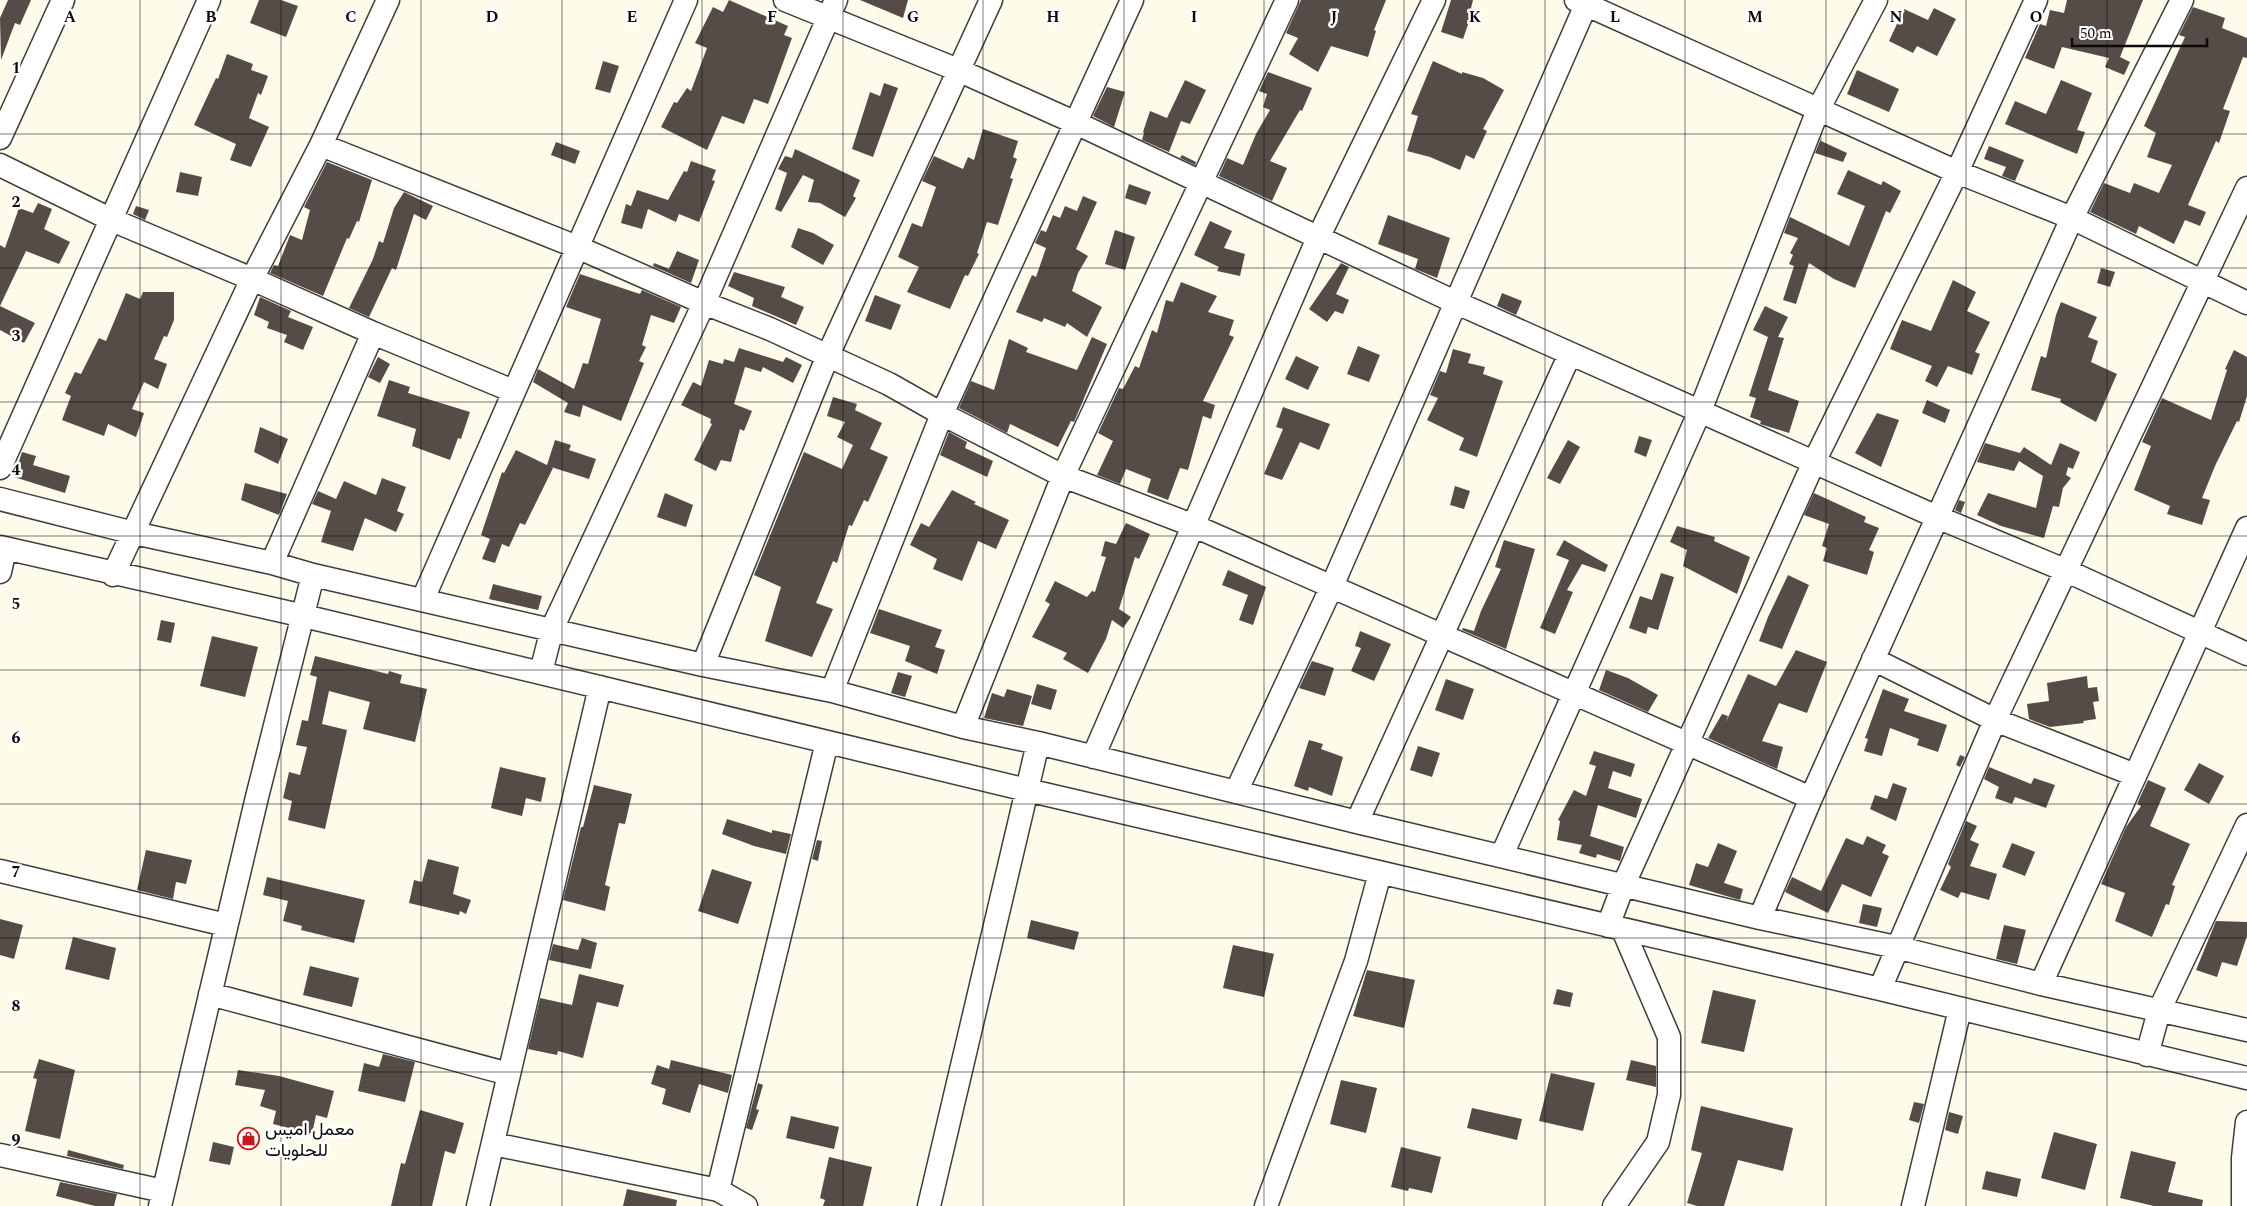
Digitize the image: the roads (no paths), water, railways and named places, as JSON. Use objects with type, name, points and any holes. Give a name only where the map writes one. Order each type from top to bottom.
[{"type":"street","points":[[0,138],[63,0]]},
{"type":"street","points":[[0,468],[209,0]]},
{"type":"street","points":[[423,599],[686,0]]},
{"type":"street","points":[[785,0],[832,8],[958,70],[1076,122],[1457,303],[1937,517],[2067,571],[2247,654]]},
{"type":"street","points":[[703,665],[828,354],[991,0]]},
{"type":"street","points":[[832,691],[942,414],[1132,0]]},
{"type":"street","points":[[964,727],[1063,476],[1287,0]]},
{"type":"street","points":[[1093,756],[1318,238],[1434,0]]},
{"type":"street","points":[[1502,855],[1700,411],[1818,110],[1876,0]]},
{"type":"street","points":[[1614,1206],[1658,1142],[1669,1095],[1668,1036],[1615,928],[1623,886],[1814,462],[1957,172],[2036,0]]},
{"type":"street","points":[[1760,918],[1873,658],[2072,218],[2182,0]]},
{"type":"street","points":[[113,574],[134,533],[252,279],[321,145],[385,1]]},
{"type":"street","points":[[1236,792],[1332,586],[1457,303],[1584,2],[1957,172],[2072,218],[2202,283],[2247,303]]},
{"type":"street","points":[[542,672],[552,629],[704,303],[832,8]]},
{"type":"street","points":[[321,145],[577,247],[704,303],[770,328],[889,384],[942,414],[1063,476],[1192,525],[1811,798]]},
{"type":"street","points":[[0,166],[112,220],[252,279],[373,334],[513,391]]},
{"type":"street","points":[[1880,989],[1896,947],[1995,720],[2247,188]]},
{"type":"street","points":[[272,563],[373,334]]},
{"type":"street","points":[[1357,822],[1444,636],[1570,354]]},
{"type":"street","points":[[0,498],[134,533],[272,563],[313,575],[703,665],[832,691],[964,727],[1093,756],[1623,886],[1896,947],[2041,984],[2247,1030]]},
{"type":"street","points":[[2041,984],[2201,634],[2247,528]]},
{"type":"street","points":[[0,572],[3,548],[542,672],[1026,790],[1880,989],[2247,1078]]},
{"type":"street","points":[[0,1155],[161,1199],[256,797],[313,575]]},
{"type":"street","points":[[1873,658],[1995,720],[2135,775]]},
{"type":"street","points":[[478,1206],[600,687]]},
{"type":"street","points":[[718,1190],[827,742]]},
{"type":"street","points":[[929,1206],[1038,743]]},
{"type":"street","points":[[2147,1054],[2159,1011],[2246,829]]},
{"type":"street","points":[[0,871],[226,925]]},
{"type":"street","points":[[1266,1206],[1356,961],[1380,873]]},
{"type":"street","points":[[210,994],[509,1074]]},
{"type":"street","points":[[1913,1206],[1960,1009]]},
{"type":"street","points":[[2244,1206],[2243,1158],[2247,1122]]},
{"type":"street","points":[[493,1144],[718,1190],[746,1206]]},
{"type":"place","name":"معمل اميس للحلويات","points":[[249,1139]]}]
